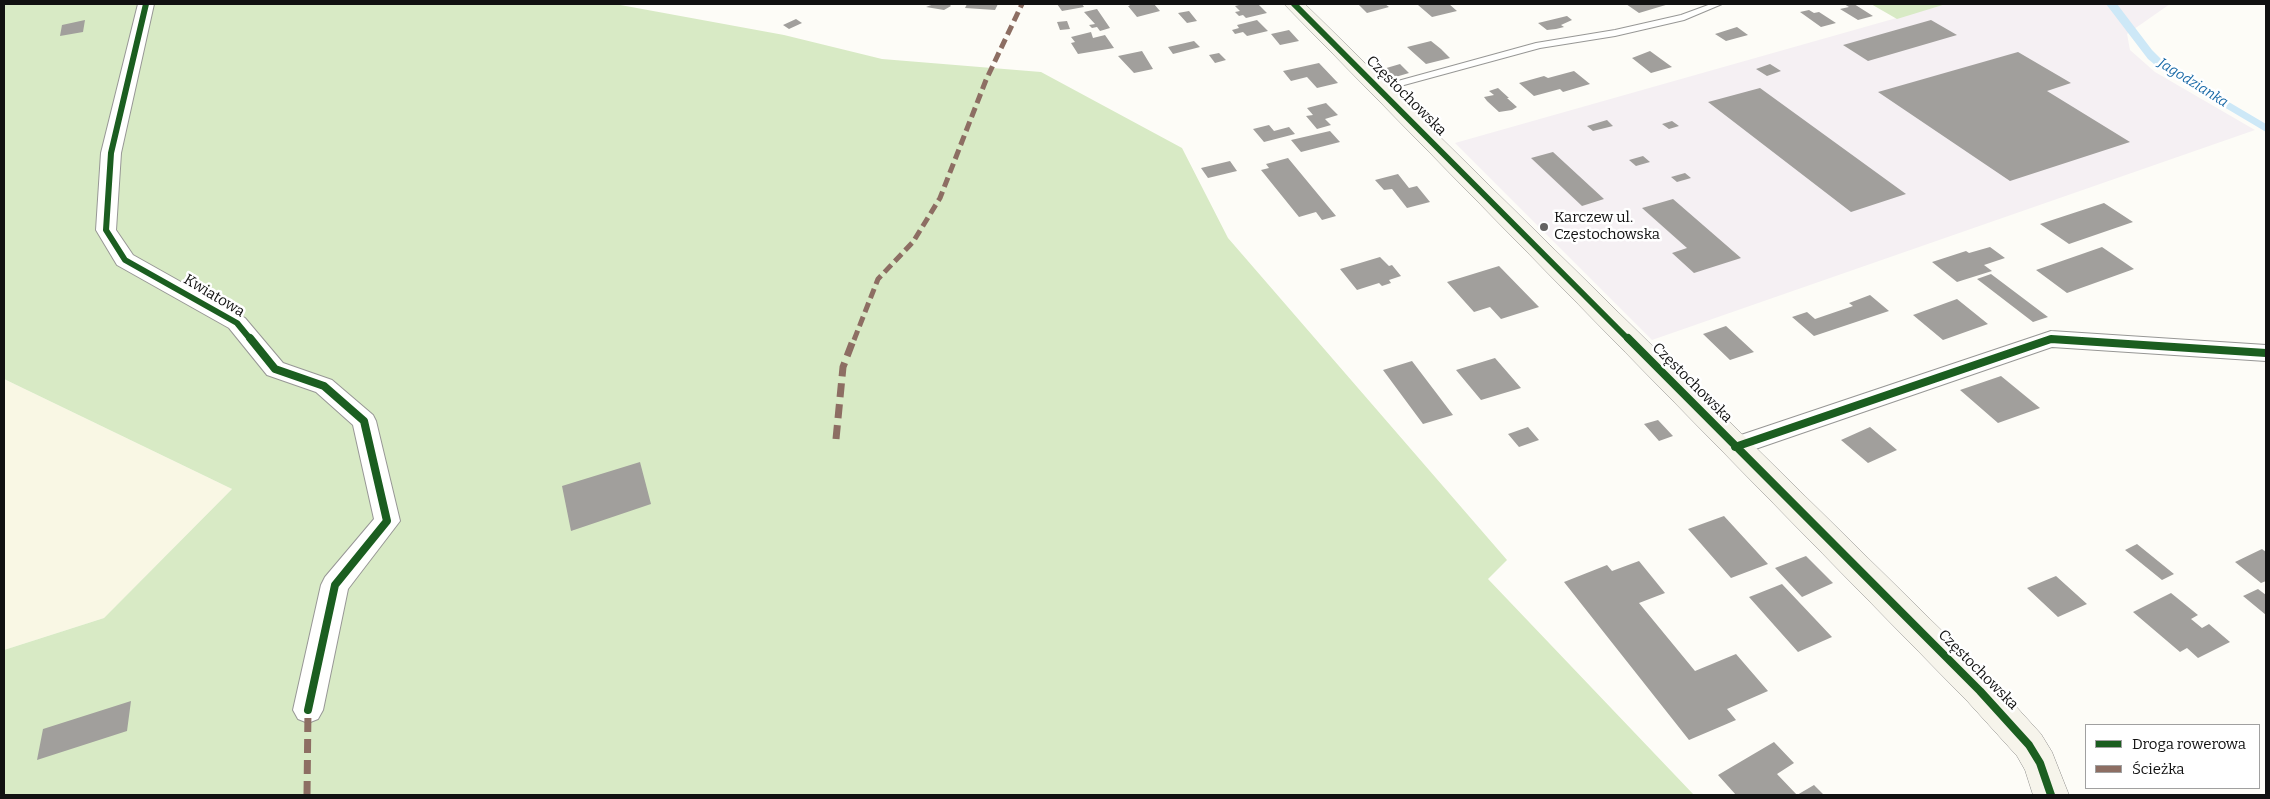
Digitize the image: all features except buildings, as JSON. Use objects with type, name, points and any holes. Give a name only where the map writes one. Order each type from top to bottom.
[{"type":"main road","name":"Częstochowska","points":[[1297,4],[1379,89],[2014,727],[2040,763],[2051,795]]},
{"type":"street","name":"Kwiatowa","points":[[146,4],[111,153],[106,230],[125,260],[237,323],[275,369],[324,386],[364,421],[381,494],[387,521],[335,585],[308,710]]},
{"type":"street","points":[[1735,446],[2052,339],[2266,353]]},
{"type":"lane","points":[[1379,89],[1539,45],[1615,33],[1684,17],[1718,4]]},
{"type":"shaded area","points":[[1946,4],[2170,4],[2127,34],[2130,50],[2155,72],[2255,130],[1652,340],[1455,143]]},
{"type":"shaded area","points":[[4,379],[232,489],[104,618],[4,650]]},
{"type":"green space","points":[[4,4],[615,4],[784,35],[882,59],[1041,72],[1182,148],[1228,238],[1507,560],[1488,579],[1694,795],[4,795],[4,650],[104,618],[232,489],[4,379]]},
{"type":"green space","points":[[1871,4],[1946,4],[1897,19]]},
{"type":"water","name":"Jagodzianka","points":[[2106,4],[2117,4],[2152,50],[2168,66],[2266,124],[2266,132],[2160,69],[2148,59]]},
{"type":"marked path","points":[[836,439],[843,367],[878,279],[913,242],[940,198],[986,80],[1022,4]]},
{"type":"marked path","points":[[307,795],[308,710]]},
{"type":"cycle path","points":[[146,4],[111,153],[106,230],[125,260],[237,323],[275,369],[324,386],[364,421],[387,521],[335,585],[308,710]]},
{"type":"cycle path","points":[[1294,4],[1980,691],[2029,745],[2040,763],[2051,795]]},
{"type":"cycle path","points":[[1735,447],[2051,339],[2266,353]]},
{"type":"place","name":"Karczew ul. Częstochowska","points":[[1544,227]]}]
